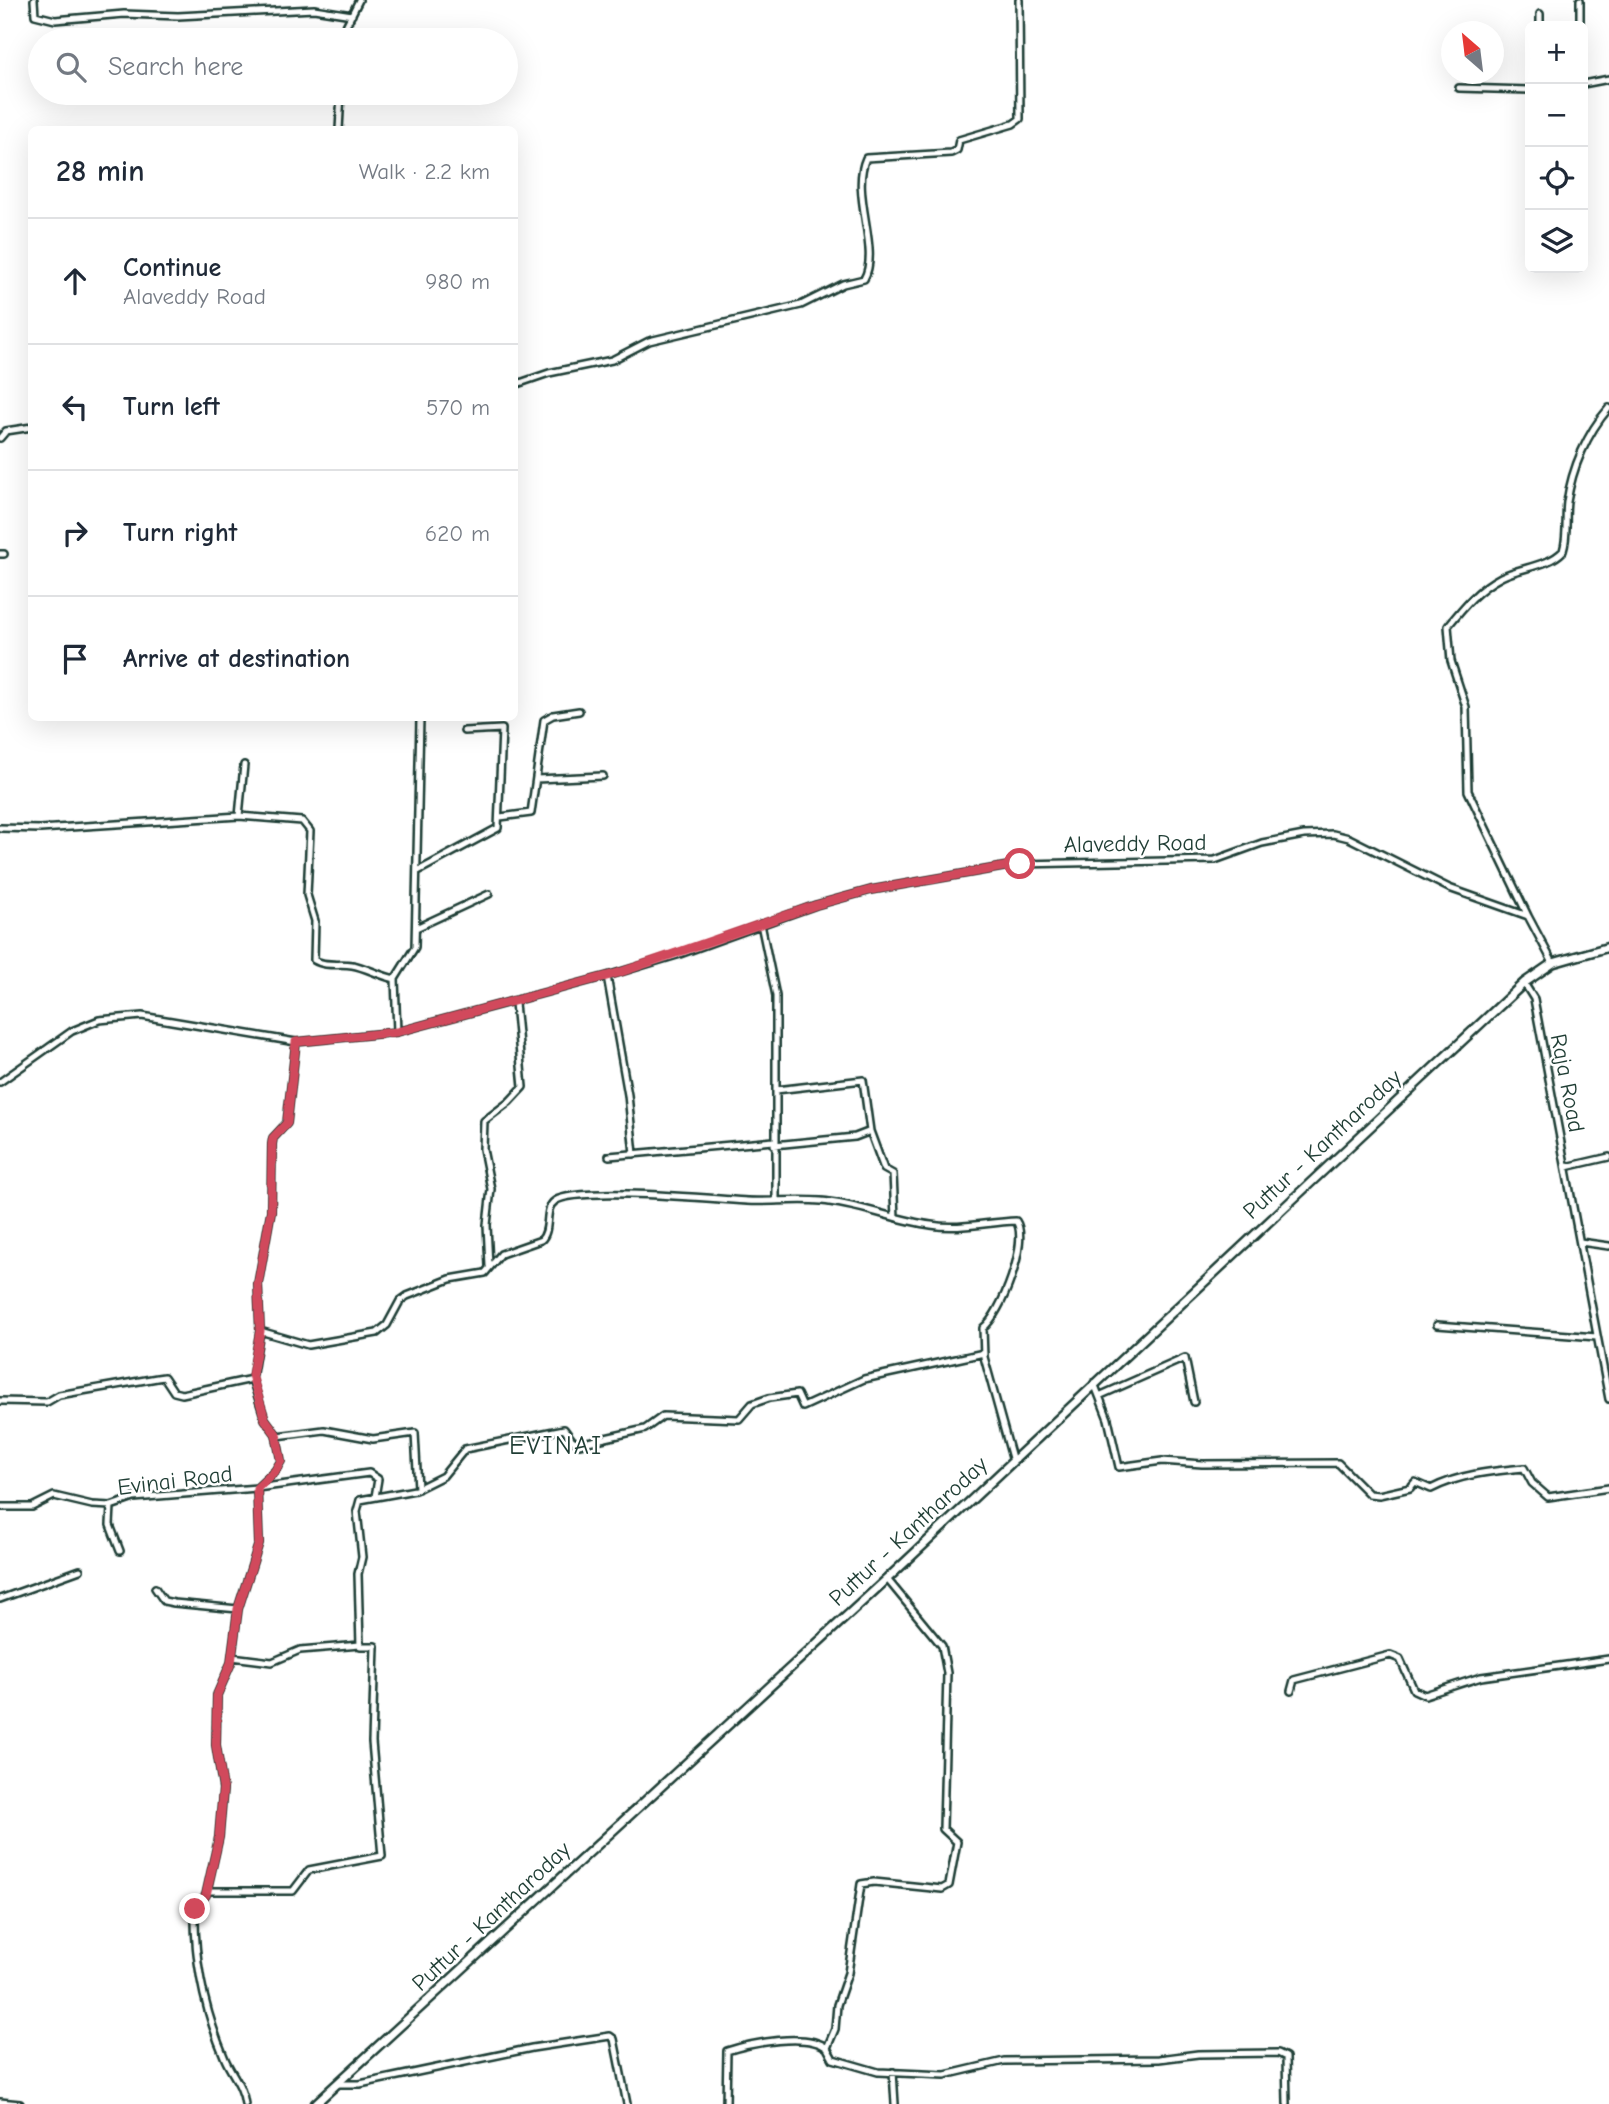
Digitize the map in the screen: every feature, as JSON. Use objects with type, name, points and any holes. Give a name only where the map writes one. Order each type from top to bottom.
[{"type":"main road","name":"Puttur - Kantharoday","points":[[315,2104],[887,1579],[1012,1458],[1524,983],[1553,963],[1609,947]]},
{"type":"street","points":[[34,0],[35,15],[55,20],[124,14],[178,16],[314,9],[352,15]]},
{"type":"street","points":[[345,28],[359,0]]},
{"type":"street","points":[[518,384],[549,373],[612,360],[649,341],[801,305],[843,284],[864,279],[867,227],[862,213],[863,166],[866,158],[951,153],[957,150],[960,140],[1013,124],[1020,119],[1019,0]]},
{"type":"street","points":[[1580,0],[1580,21]]},
{"type":"street","points":[[1540,14],[1540,21]]},
{"type":"street","points":[[1588,83],[1609,79]]},
{"type":"street","points":[[1459,88],[1525,90]]},
{"type":"street","points":[[339,126],[340,105]]},
{"type":"street","points":[[1553,963],[1468,791],[1466,707],[1451,661],[1448,626],[1471,598],[1486,585],[1504,575],[1551,560],[1563,551],[1567,500],[1581,452],[1591,428],[1609,408]]},
{"type":"street","points":[[0,438],[6,431],[28,428]]},
{"type":"street","points":[[500,817],[531,813],[544,720],[553,715],[579,711]]},
{"type":"street","points":[[397,1032],[395,979],[415,947],[420,721]]},
{"type":"street","points":[[418,871],[493,832],[500,817],[502,729],[464,731]]},
{"type":"street","points":[[239,816],[244,765]]},
{"type":"street","points":[[536,779],[603,776]]},
{"type":"street","points":[[0,828],[40,829],[239,816],[302,821],[310,831],[307,895],[315,921],[314,960],[322,964],[355,966],[372,974],[395,979]]},
{"type":"street","name":"Alaveddy Road","points":[[0,1082],[72,1031],[99,1020],[142,1016],[296,1042],[397,1032],[514,1003],[607,976],[871,890],[1020,864],[1215,860],[1262,843],[1333,834],[1349,838],[1449,888],[1528,916]]},
{"type":"street","points":[[416,928],[489,894]]},
{"type":"street","points":[[761,924],[776,996],[776,1200]]},
{"type":"street","points":[[607,976],[628,1095],[634,1154]]},
{"type":"street","name":"Raja Road","points":[[1524,983],[1534,999],[1609,1399]]},
{"type":"street","points":[[489,1270],[487,1225],[491,1189],[483,1149],[484,1121],[509,1102],[523,1087],[514,1003]]},
{"type":"street","points":[[245,2104],[240,2085],[219,2043],[197,1970],[195,1909],[207,1891],[223,1808],[216,1745],[217,1695],[232,1657],[238,1609],[259,1543],[257,1488],[279,1466],[276,1436],[265,1419],[252,1379],[260,1331],[258,1284],[271,1211],[272,1144],[273,1138],[287,1123],[296,1042]]},
{"type":"street","points":[[776,1090],[863,1080],[870,1131],[884,1169],[893,1174],[895,1217]]},
{"type":"street","points":[[609,1156],[855,1137],[869,1132]]},
{"type":"street","points":[[1566,1167],[1609,1157]]},
{"type":"street","points":[[260,1331],[309,1345],[364,1337],[387,1325],[400,1301],[407,1296],[450,1279],[489,1270],[501,1254],[546,1236],[550,1208],[555,1201],[568,1198],[608,1194],[821,1201],[932,1226],[1016,1221],[1020,1227],[1019,1255],[994,1320],[983,1328],[984,1353],[1012,1458]]},
{"type":"street","points":[[1580,1242],[1609,1246]]},
{"type":"street","points":[[1437,1325],[1597,1337]]},
{"type":"street","points":[[360,1644],[358,1574],[362,1557],[357,1511],[360,1500],[418,1489],[443,1476],[466,1449],[555,1429],[564,1429],[572,1440],[579,1444],[645,1429],[663,1416],[738,1419],[752,1404],[769,1398],[797,1394],[803,1407],[864,1378],[911,1371],[984,1353]]},
{"type":"street","points":[[1099,1396],[1185,1358],[1194,1402]]},
{"type":"street","points":[[0,1401],[47,1402],[59,1395],[164,1377],[174,1392],[183,1394],[252,1379]]},
{"type":"street","points":[[1094,1383],[1119,1467],[1162,1461],[1202,1464],[1338,1464],[1369,1494],[1379,1495],[1410,1488],[1415,1482],[1431,1489],[1464,1475],[1483,1475],[1524,1468],[1532,1483],[1549,1497],[1609,1488]]},
{"type":"street","points":[[276,1436],[324,1430],[373,1439],[415,1433],[418,1489]]},
{"type":"street","name":"Evinai Road","points":[[0,1507],[32,1507],[54,1496],[92,1505],[111,1506],[134,1498],[257,1488],[369,1473],[377,1479],[375,1497]]},
{"type":"street","points":[[111,1506],[110,1525],[120,1551]]},
{"type":"street","points":[[0,1599],[80,1570]]},
{"type":"street","points":[[827,2048],[835,2029],[837,2005],[848,1973],[861,1884],[874,1882],[942,1889],[949,1885],[957,1842],[943,1829],[947,1673],[942,1646],[887,1579]]},
{"type":"street","points":[[155,1588],[164,1601],[238,1609]]},
{"type":"street","points":[[207,1891],[293,1891],[309,1870],[382,1856],[372,1742],[374,1646],[360,1644],[300,1650],[272,1662],[232,1657]]},
{"type":"street","points":[[1291,1691],[1294,1680],[1390,1655],[1400,1658],[1414,1690],[1425,1695],[1455,1688],[1481,1677],[1609,1659]]},
{"type":"street","points":[[337,2084],[360,2084],[532,2048],[610,2036],[614,2039],[626,2104]]},
{"type":"street","points":[[726,2104],[727,2051],[798,2039],[812,2040],[827,2048],[833,2059],[878,2072],[945,2075],[1004,2061],[1158,2059],[1198,2054],[1278,2053],[1286,2057],[1287,2104]]},
{"type":"street","points":[[893,2072],[895,2104]]},
{"type":"street","points":[[0,2102],[20,2104]]},
{"type":"district","name":"EVINAI","points":[[556,1445]]},
{"type":"route","points":[[195,1909],[206,1895],[223,1808],[223,1788],[216,1745],[217,1695],[231,1663],[238,1609],[254,1566],[259,1543],[261,1525],[257,1488],[275,1471],[281,1461],[276,1434],[265,1419],[252,1383],[252,1375],[260,1331],[258,1284],[265,1230],[271,1211],[272,1144],[273,1138],[287,1123],[296,1042],[397,1032],[541,996],[618,973],[677,955],[816,905],[871,890],[1020,864]]}]
